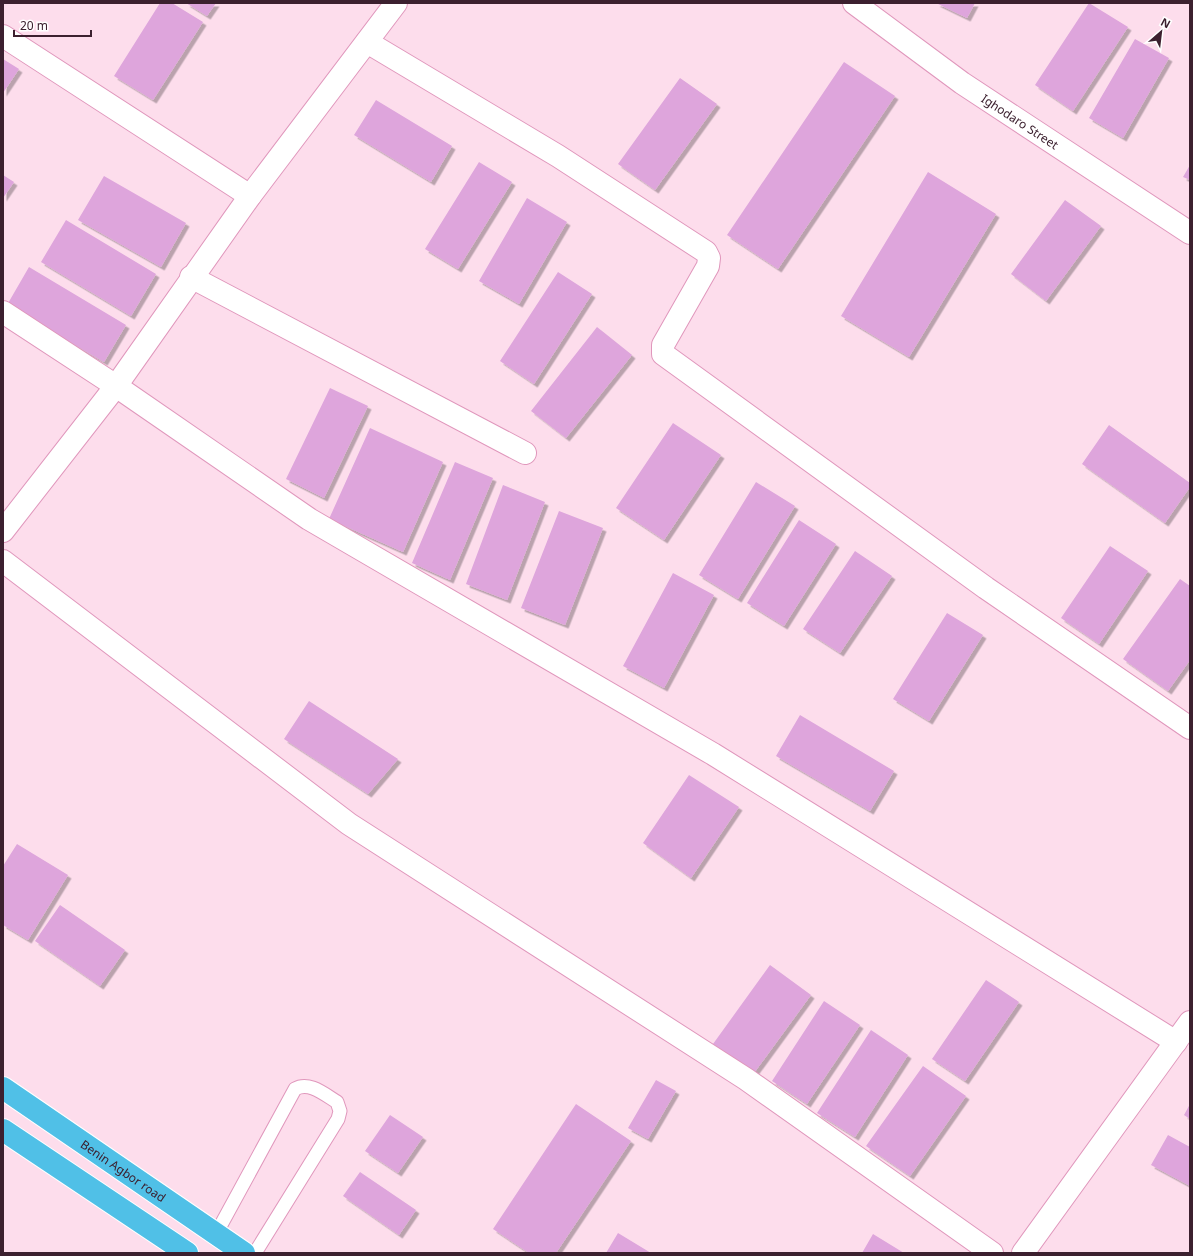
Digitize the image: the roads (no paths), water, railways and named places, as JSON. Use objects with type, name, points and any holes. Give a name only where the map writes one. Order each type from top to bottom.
[{"type":"highway","name":"Benin Agbor road","points":[[3,1088],[244,1253]]},
{"type":"highway","points":[[3,1130],[187,1253]]},
{"type":"street","points":[[3,531],[116,386],[250,196],[396,3]]},
{"type":"street","name":"Ighodaro Street","points":[[866,6],[962,83],[1190,233]]},
{"type":"street","points":[[3,36],[250,196]]},
{"type":"street","points":[[367,42],[558,156],[706,252],[709,258],[708,266],[663,345],[663,354],[986,588],[1190,728]]},
{"type":"street","points":[[192,277],[525,452]]},
{"type":"street","points":[[3,312],[116,386],[309,519],[712,754],[1176,1042]]},
{"type":"street","points":[[3,561],[349,824],[746,1079],[992,1253]]},
{"type":"street","points":[[1023,1253],[1190,1022]]},
{"type":"lane","points":[[216,1234],[295,1089],[301,1086],[308,1086],[337,1102],[340,1111],[338,1119],[255,1253]]}]
